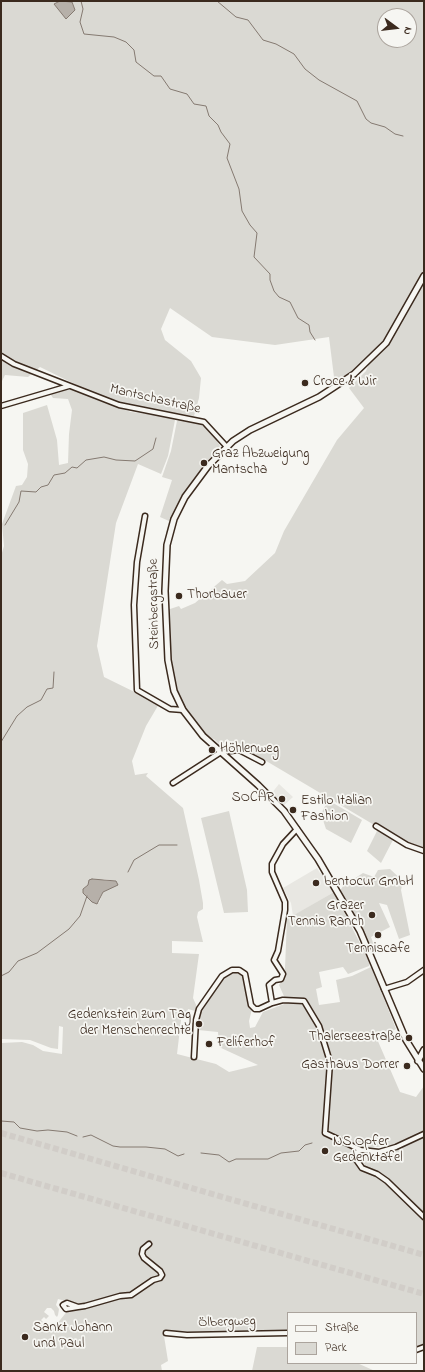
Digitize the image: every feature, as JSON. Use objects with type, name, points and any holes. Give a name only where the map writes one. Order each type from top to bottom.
[{"type":"main road","name":"Steinbergstraße","points":[[424,276],[386,343],[354,374],[319,397],[250,430],[227,447],[208,466],[185,497],[174,519],[167,545],[165,591],[168,660],[174,691],[183,710],[203,736],[284,811],[334,884],[353,917],[372,957],[406,1040],[424,1069]]},
{"type":"main road","points":[[418,1061],[424,1050]]},
{"type":"street","name":"Mantschastraße","points":[[1,356],[14,364],[119,405],[204,422],[227,447]]},
{"type":"street","points":[[1,406],[69,386]]},
{"type":"street","name":"Steinbergstraße","points":[[145,516],[138,562],[134,605],[136,690],[170,709],[183,710]]},
{"type":"street","points":[[174,783],[221,752],[239,750],[262,762]]},
{"type":"street","points":[[376,826],[407,845],[424,851]]},
{"type":"street","points":[[272,1003],[269,986],[275,980],[281,979],[283,974],[274,960],[278,951],[285,902],[272,872],[272,864],[282,844],[297,829]]},
{"type":"street","points":[[194,1057],[196,1020],[199,1009],[222,976],[232,970],[239,970],[245,974],[251,1005],[259,1009],[283,1000],[304,1001],[312,1013],[323,1038],[330,1062],[325,1133],[361,1150],[379,1152],[396,1147],[424,1134]]},
{"type":"street","points":[[384,989],[407,982],[424,970]]},
{"type":"street","points":[[361,1150],[356,1154],[358,1164],[362,1168],[377,1174],[387,1181],[424,1217]]},
{"type":"street","points":[[78,1307],[130,1295],[153,1280],[162,1277],[160,1271],[144,1258],[142,1254],[143,1249],[149,1244]]},
{"type":"street","name":"Ölbergweg","points":[[166,1333],[187,1335],[287,1333]]},
{"type":"shaded area","points":[[60,1],[72,2],[75,10],[66,19],[54,4]]},
{"type":"shaded area","points":[[279,784],[293,797],[282,807],[271,794]]},
{"type":"shaded area","points":[[317,868],[320,873],[322,872],[334,892],[293,916],[291,903],[283,888]]},
{"type":"shaded area","points":[[89,880],[116,881],[118,885],[103,892],[97,904],[92,902],[83,893],[83,889],[88,885]]},
{"type":"green space","points":[[1,1],[60,1],[54,4],[75,10],[72,1],[424,1],[424,271],[393,328],[375,351],[353,372],[335,385],[329,337],[275,345],[212,337],[170,308],[161,329],[165,340],[191,361],[201,378],[199,398],[194,416],[131,406],[91,392],[40,367],[28,377],[5,375],[2,381]]},
{"type":"green space","points":[[424,280],[424,850],[408,845],[246,749],[239,749],[227,739],[221,746],[214,739],[209,738],[191,718],[178,694],[171,663],[167,610],[179,606],[181,609],[195,603],[222,580],[227,584],[245,581],[275,553],[284,531],[337,440],[364,408],[349,388],[366,371],[369,364],[397,330]]},
{"type":"green space","points":[[75,389],[97,400],[131,412],[172,417],[175,420],[168,456],[161,474],[138,464],[116,523],[97,646],[104,677],[159,704],[146,726],[132,761],[135,775],[148,773],[146,776],[183,808],[199,880],[203,909],[198,912],[197,917],[203,942],[172,941],[172,953],[199,954],[193,998],[197,1007],[195,1011],[188,1009],[187,1013],[182,1012],[177,1054],[216,1064],[229,1072],[258,1065],[219,1047],[218,1032],[198,1030],[200,1012],[223,977],[232,972],[239,972],[243,976],[247,985],[249,1005],[252,1009],[249,1021],[250,1028],[255,1027],[263,1012],[287,1003],[279,985],[284,977],[287,919],[334,892],[370,963],[369,966],[348,974],[343,967],[319,972],[322,987],[316,989],[319,1005],[340,1002],[336,980],[352,976],[371,967],[396,1029],[377,1039],[400,1092],[416,1097],[424,1086],[424,1132],[392,1145],[369,1148],[377,1154],[402,1148],[424,1137],[424,1346],[417,1347],[417,1312],[287,1312],[287,1331],[205,1333],[171,1331],[164,1336],[168,1361],[161,1365],[162,1371],[1,1371],[1,1043],[22,1042],[33,1045],[43,1051],[62,1054],[63,1027],[59,1026],[58,1049],[30,1040],[1,1039],[1,556],[4,546],[2,524],[16,486],[22,485],[27,477],[28,464],[23,450],[23,413],[47,405],[57,440],[59,465],[68,463],[72,410],[68,399],[53,398],[51,395],[55,391]],"holes":[[[104,879],[116,881],[103,892],[99,903],[83,889],[99,880]],[[58,1299],[69,1302],[69,1309],[52,1330],[48,1330],[48,1326],[45,1323],[43,1325],[41,1324],[43,1322],[41,1320],[44,1317],[46,1319],[49,1316],[44,1312],[47,1308],[51,1308],[57,1317],[59,1309],[56,1305]]]},
{"type":"green space","points":[[180,419],[206,426],[211,431],[220,446],[202,466],[199,474],[180,502],[166,533],[169,521],[160,517],[172,480],[162,477],[171,451],[177,421]]},
{"type":"green space","points":[[328,800],[362,820],[351,843],[326,829],[321,814]]},
{"type":"green space","points":[[229,811],[247,890],[248,912],[224,913],[201,818]]},
{"type":"green space","points":[[378,829],[394,838],[381,863],[367,851]]},
{"type":"green space","points":[[390,869],[403,881],[401,890],[410,935],[399,939],[387,905],[379,903],[390,927],[371,937],[375,948],[372,949],[340,891],[343,886],[363,873],[374,877],[378,870]]},
{"type":"green space","points":[[257,1347],[287,1347],[287,1364],[359,1364],[375,1371],[252,1371]]},
{"type":"waterway","points":[[81,1],[83,9],[80,22],[84,34],[114,37],[126,42],[134,50],[136,62],[154,76],[161,76],[170,89],[187,94],[194,104],[206,106],[209,116],[218,125],[221,132],[230,144],[227,158],[239,189],[242,211],[250,225],[257,233],[254,257],[270,274],[270,280],[274,291],[279,297],[290,302],[298,318],[309,325],[310,332],[315,340]]},
{"type":"waterway","points":[[217,1],[236,17],[248,20],[263,40],[276,44],[294,54],[305,69],[319,80],[357,101],[366,119],[371,123],[385,127],[395,134],[403,136]]},
{"type":"waterway","points":[[5,525],[19,502],[21,491],[36,492],[41,487],[48,485],[54,475],[65,473],[72,467],[77,468],[86,460],[104,457],[116,460],[135,461],[153,449],[156,438]]},
{"type":"waterway","points":[[1,742],[17,716],[27,707],[41,700],[47,689],[53,688],[54,672]]},
{"type":"waterway","points":[[128,872],[134,860],[159,845],[177,845]]},
{"type":"waterway","points":[[1,976],[9,972],[18,961],[37,953],[69,929],[80,916],[87,896]]},
{"type":"waterway","points":[[1,1121],[14,1122],[20,1128],[37,1131],[48,1130],[67,1132],[77,1136]]},
{"type":"waterway","points":[[83,1137],[91,1135],[113,1146],[165,1149],[178,1156],[184,1154]]},
{"type":"waterway","points":[[201,1153],[219,1155],[229,1162],[236,1159],[268,1159],[281,1153],[299,1151],[305,1145],[312,1143]]},
{"type":"tunnel","points":[[1,1133],[424,1255]]},
{"type":"tunnel","points":[[1,1173],[424,1294]]},
{"type":"place","name":"Croce & Wir","points":[[305,383]]},
{"type":"place","name":"Graz Abzweigung Mantscha","points":[[204,463]]},
{"type":"place","name":"Thorbauer","points":[[179,596]]},
{"type":"place","name":"Höhlenweg","points":[[212,750]]},
{"type":"place","name":"SOCAR","points":[[282,799]]},
{"type":"place","name":"Estilo Italian Fashion","points":[[293,810]]},
{"type":"place","name":"bentocur GmbH","points":[[316,883]]},
{"type":"place","name":"Grazer Tennis Ranch","points":[[372,915]]},
{"type":"place","name":"Tenniscafe","points":[[378,935]]},
{"type":"place","name":"Gedenkstein zum Tag der Menschenrechte","points":[[199,1024]]},
{"type":"place","name":"Thalerseestraße","points":[[409,1038]]},
{"type":"place","name":"Feliferhof","points":[[209,1044]]},
{"type":"place","name":"Gasthaus Dorrer","points":[[407,1066]]},
{"type":"place","name":"NS Opfer Gedenktafel","points":[[325,1151]]},
{"type":"place","name":"Sankt Johann und Paul","points":[[25,1337]]}]
